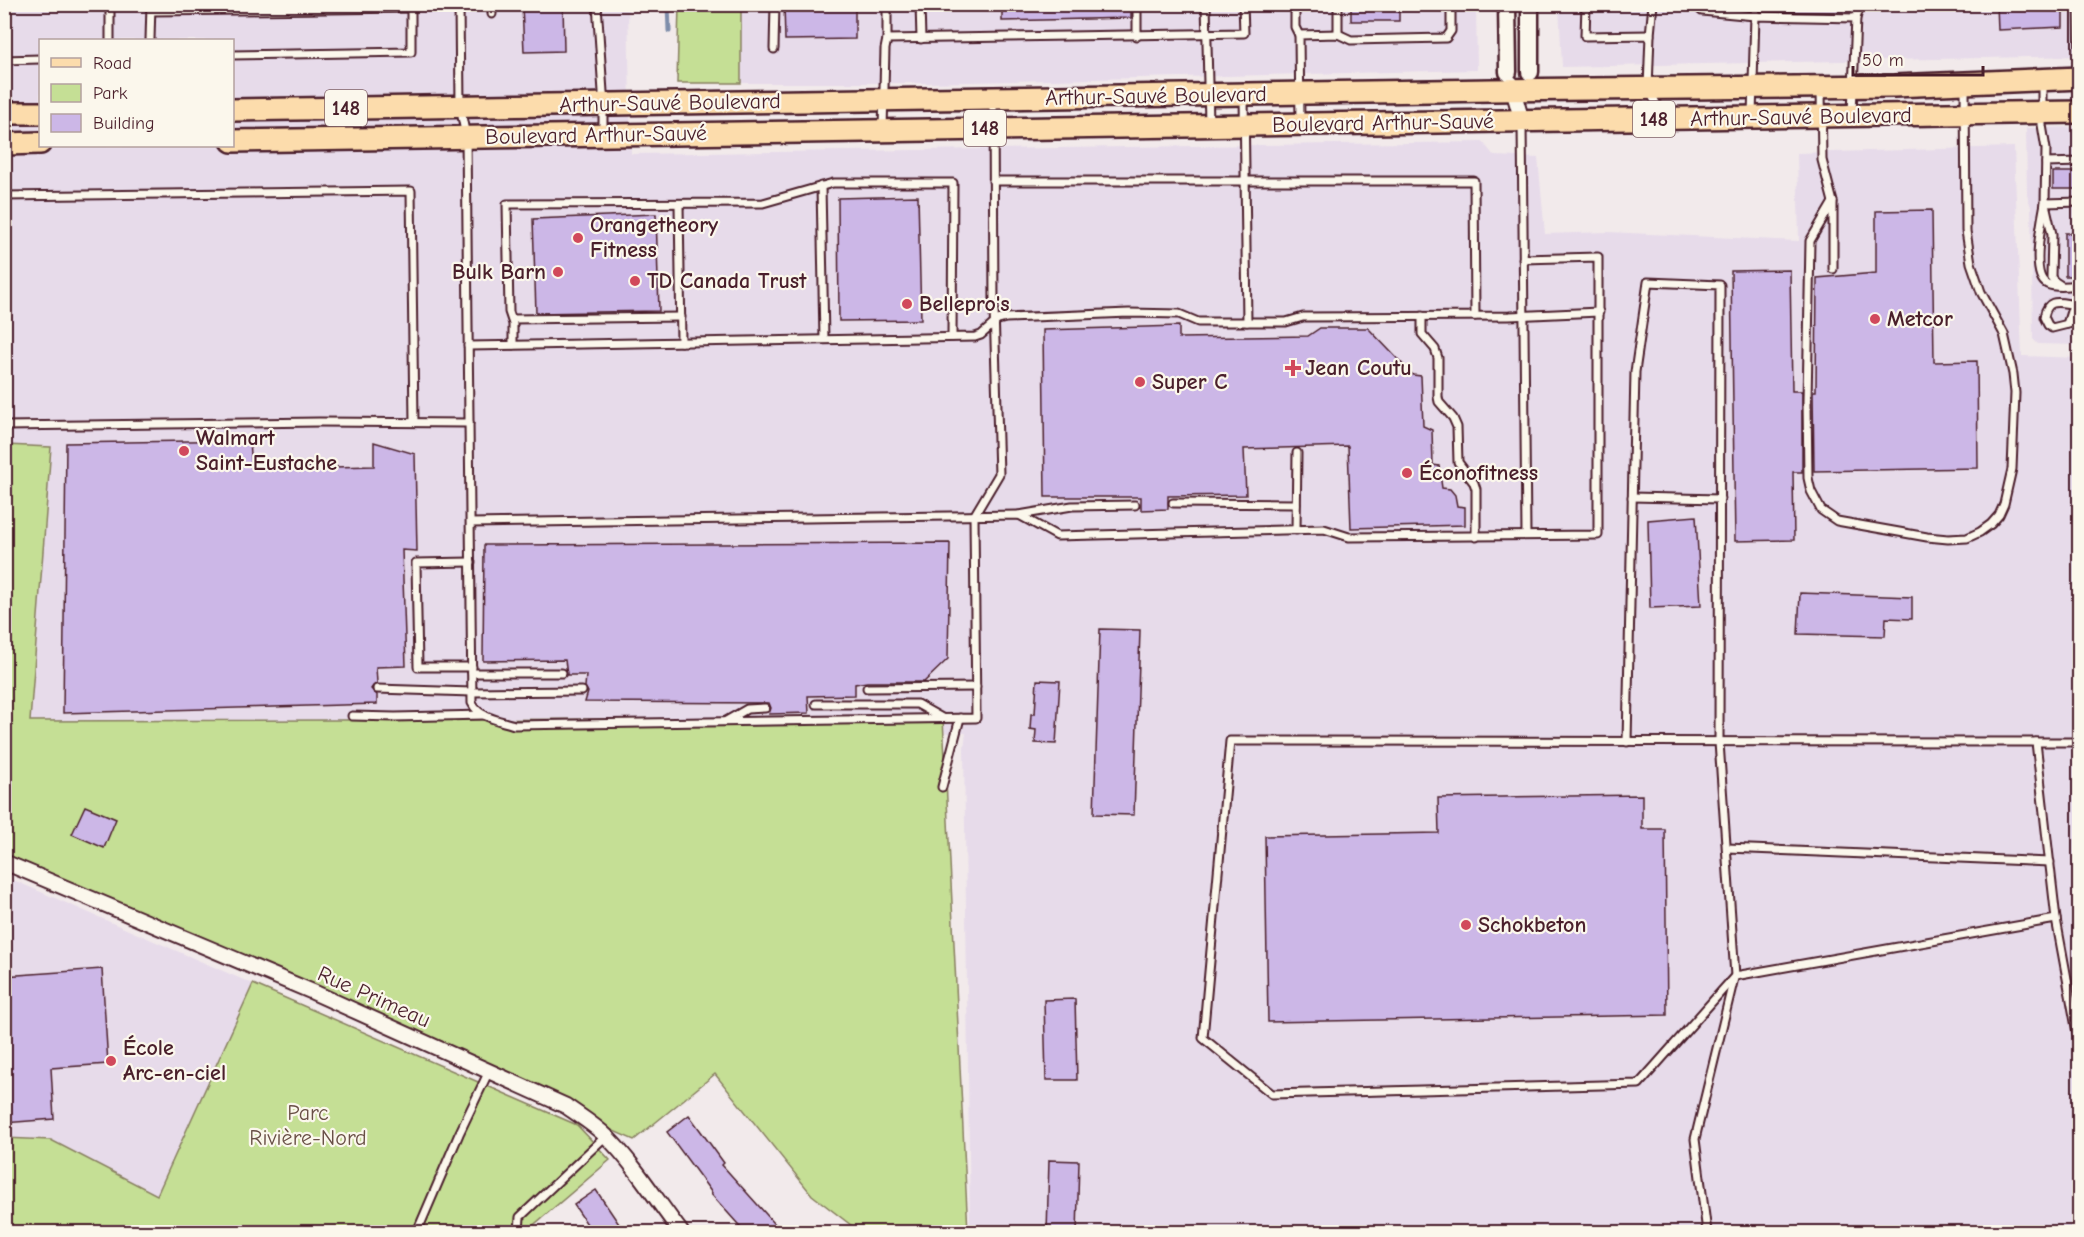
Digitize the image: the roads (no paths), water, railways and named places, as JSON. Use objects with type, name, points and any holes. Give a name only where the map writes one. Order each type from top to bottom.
[{"type":"main road","name":"Arthur-Sauvé Boulevard","points":[[234,110],[1299,93],[1520,81],[1648,88],[1854,86],[2079,78]]},
{"type":"main road","name":"Arthur-Sauvé Boulevard","points":[[1522,121],[2079,112]]},
{"type":"main road","points":[[4,113],[39,113]]},
{"type":"main road","name":"Boulevard Arthur-Sauvé","points":[[1245,125],[1522,121]]},
{"type":"main road","name":"Arthur-Sauvé Boulevard","points":[[882,130],[1245,125]]},
{"type":"main road","name":"Boulevard Arthur-Sauvé","points":[[466,137],[882,130]]},
{"type":"main road","name":"148","points":[[234,141],[466,137]]},
{"type":"main road","points":[[4,144],[39,143]]},
{"type":"street","points":[[1507,4],[1520,81],[1522,121]]},
{"type":"street","points":[[1520,81],[1530,4]]},
{"type":"street","name":"Rue Primeau","points":[[4,862],[313,992],[566,1106],[589,1121],[623,1154],[681,1233]]},
{"type":"lane","points":[[110,4],[111,39]]},
{"type":"lane","points":[[459,4],[460,106],[466,137],[472,692],[474,708],[484,716]]},
{"type":"lane","points":[[492,4],[492,14]]},
{"type":"lane","points":[[597,4],[603,135]]},
{"type":"lane","points":[[774,50],[775,4]]},
{"type":"lane","points":[[882,130],[887,4]]},
{"type":"lane","points":[[920,4],[921,39]]},
{"type":"lane","points":[[1137,4],[1137,36]]},
{"type":"lane","points":[[1206,4],[1209,125]]},
{"type":"lane","points":[[887,39],[1244,33],[1243,4]]},
{"type":"lane","points":[[1295,4],[1295,27],[1299,35],[1300,124]]},
{"type":"lane","points":[[1299,35],[1338,34],[1351,40],[1446,38],[1451,31],[1451,4]]},
{"type":"lane","points":[[1586,4],[1585,36],[1650,35]]},
{"type":"lane","points":[[1653,4],[1648,88],[1658,107],[1658,119]]},
{"type":"lane","points":[[1694,4],[1702,11],[1755,16],[1856,18]]},
{"type":"lane","points":[[1752,117],[1756,4]]},
{"type":"lane","points":[[1852,116],[1856,18],[1861,4]]},
{"type":"lane","points":[[2079,4],[2079,72]]},
{"type":"lane","points":[[1338,5],[1338,34]]},
{"type":"lane","points":[[150,39],[151,8],[411,6],[411,52],[234,55]]},
{"type":"lane","points":[[4,60],[39,59]]},
{"type":"lane","points":[[2042,80],[2046,163],[2045,203],[2039,236],[2039,275],[2045,283],[2063,286],[2079,285]]},
{"type":"lane","points":[[1833,202],[1810,241],[1808,478],[1815,502],[1829,517],[1858,525],[1948,539],[1967,538],[1980,532],[1995,519],[2004,504],[2012,469],[2015,393],[2004,334],[1981,292],[1971,263],[1966,231],[1965,83]]},
{"type":"lane","points":[[1821,86],[1822,160],[1833,202],[1833,269]]},
{"type":"lane","points":[[1244,94],[1247,322]]},
{"type":"lane","points":[[352,716],[484,716],[514,725],[976,718],[974,516],[999,474],[993,98]]},
{"type":"lane","points":[[1522,121],[1526,535]]},
{"type":"lane","points":[[2046,163],[2079,162]]},
{"type":"lane","points":[[993,182],[1474,182],[1475,316]]},
{"type":"lane","points":[[513,345],[512,319],[509,312],[507,204],[763,203],[833,183],[954,183],[952,337]]},
{"type":"lane","points":[[821,186],[824,339]]},
{"type":"lane","points":[[4,196],[411,191],[414,422]]},
{"type":"lane","points":[[2045,203],[2079,202]]},
{"type":"lane","points":[[2045,203],[2052,234],[2051,277],[2058,285],[2063,286]]},
{"type":"lane","points":[[679,204],[681,342]]},
{"type":"lane","points":[[1019,515],[1057,536],[1324,529],[1349,537],[1598,535],[1598,257],[1523,259]]},
{"type":"lane","points":[[1627,742],[1635,372],[1648,282],[1720,285],[1719,742],[1735,976],[1695,1139],[1707,1233]]},
{"type":"lane","points":[[2067,324],[2076,305],[2055,302],[2044,312],[2045,321],[2052,328],[2079,321]]},
{"type":"lane","points":[[468,346],[952,337],[981,335],[995,322],[1006,318],[1129,313],[1179,314],[1198,322],[1286,322],[1304,317],[1475,316],[1599,312]]},
{"type":"lane","points":[[1422,316],[1422,334],[1435,349],[1438,358],[1439,402],[1453,418],[1457,427],[1458,462],[1476,489],[1476,537]]},
{"type":"lane","points":[[512,319],[681,318]]},
{"type":"lane","points":[[4,426],[469,423]]},
{"type":"lane","points":[[1296,530],[1297,453]]},
{"type":"lane","points":[[1632,497],[1720,499]]},
{"type":"lane","points":[[1173,503],[1296,504]]},
{"type":"lane","points":[[471,523],[1019,515],[1072,506],[1136,505]]},
{"type":"lane","points":[[471,562],[416,563],[418,667],[562,673]]},
{"type":"lane","points":[[867,687],[976,687]]},
{"type":"lane","points":[[377,689],[472,692],[582,691]]},
{"type":"lane","points":[[816,704],[917,704],[943,718]]},
{"type":"lane","points":[[724,722],[747,708],[765,708]]},
{"type":"lane","points":[[942,787],[960,718]]},
{"type":"lane","points":[[2056,919],[1735,976],[1639,1084],[1272,1094],[1203,1038],[1230,741],[2079,742]]},
{"type":"lane","points":[[2036,742],[2056,919],[2079,1050]]},
{"type":"lane","points":[[1727,848],[2050,862]]},
{"type":"lane","points":[[417,1233],[459,1134],[489,1071]]},
{"type":"lane","points":[[519,1233],[520,1217],[606,1136]]},
{"type":"waterway","points":[[668,4],[669,31]]},
{"type":"place","name":"Orangetheory Fitness","points":[[578,238]]},
{"type":"place","name":"Bulk Barn","points":[[558,272]]},
{"type":"place","name":"TD Canada Trust","points":[[635,281]]},
{"type":"place","name":"Bellepro's","points":[[907,304]]},
{"type":"place","name":"Metcor","points":[[1875,319]]},
{"type":"place","name":"Jean Coutu","points":[[1293,368]]},
{"type":"place","name":"Super C","points":[[1140,382]]},
{"type":"place","name":"Walmart Saint-Eustache","points":[[184,451]]},
{"type":"place","name":"Éconofitness","points":[[1407,473]]},
{"type":"place","name":"Schokbeton","points":[[1466,925]]},
{"type":"place","name":"École Arc-en-ciel","points":[[111,1061]]},
{"type":"park label","name":"Parc Rivière-Nord","points":[[308,1126]]}]
